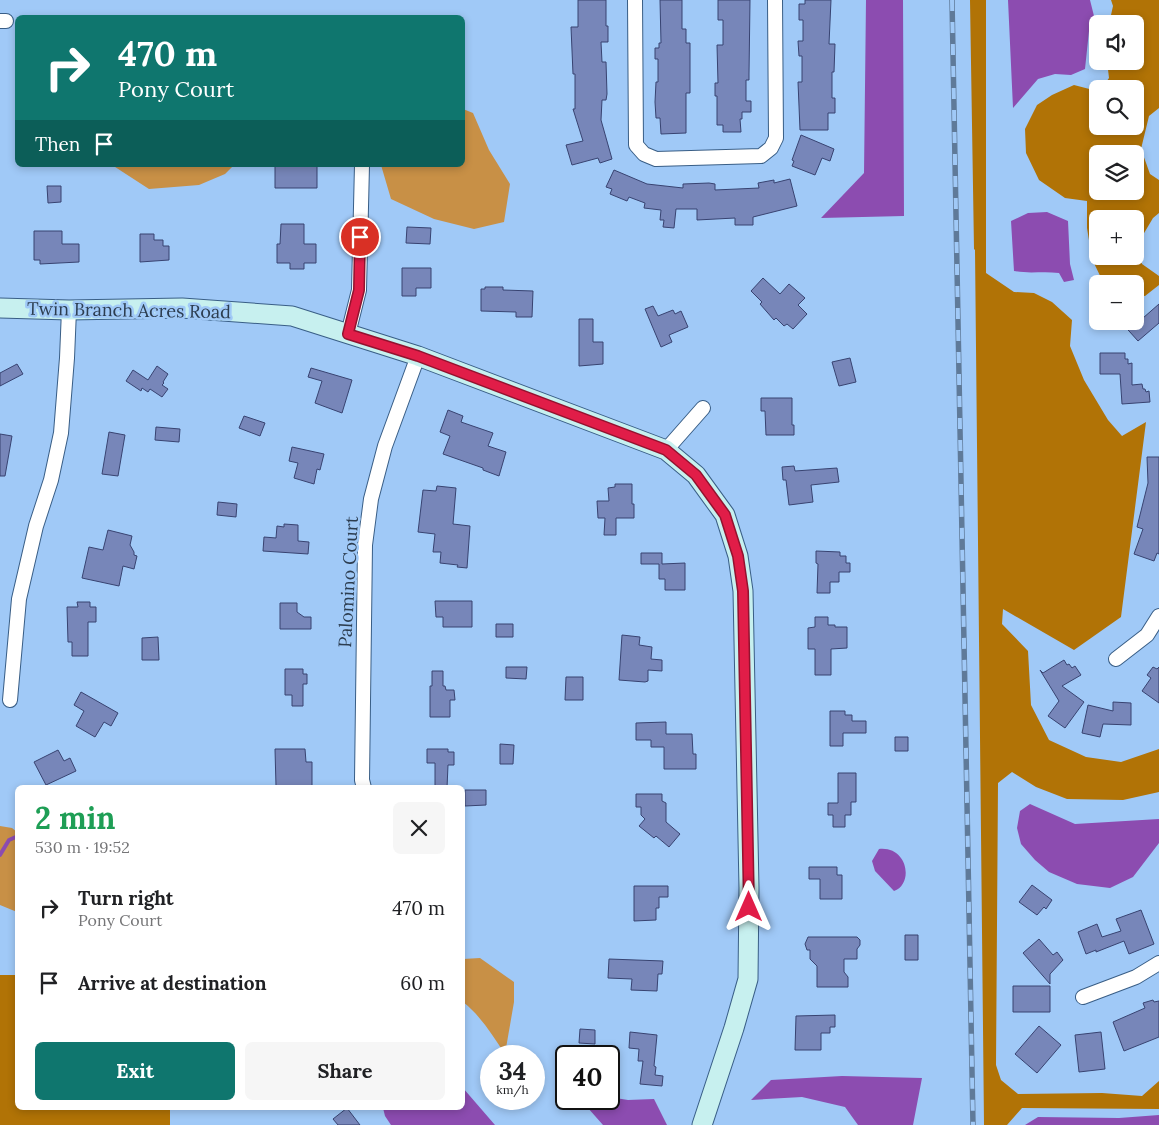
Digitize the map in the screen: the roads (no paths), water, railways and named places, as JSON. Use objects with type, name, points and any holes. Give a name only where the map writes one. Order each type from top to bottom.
[{"type":"street","points":[[635,0],[636,145],[644,154],[656,159],[762,156],[771,148],[776,138],[775,0]]},
{"type":"street","points":[[348,334],[359,290],[362,167]]},
{"type":"street","name":"Twin Branch Acres Road","points":[[0,308],[69,310],[182,308],[292,316],[418,356],[666,450],[696,475],[725,515],[738,556],[743,591],[749,888],[748,979],[702,1125]]},
{"type":"street","points":[[10,700],[19,599],[36,526],[51,480],[61,433],[69,310]]},
{"type":"street","name":"Palomino Court","points":[[363,785],[364,554],[371,499],[385,446],[418,356]]},
{"type":"street","points":[[666,450],[703,408]]},
{"type":"street","points":[[1116,659],[1147,635],[1159,616]]},
{"type":"street","points":[[1083,997],[1136,977],[1159,963]]},
{"type":"waterway","points":[[0,855],[9,840],[15,837]]},
{"type":"railway","points":[[952,0],[973,1125]]}]
